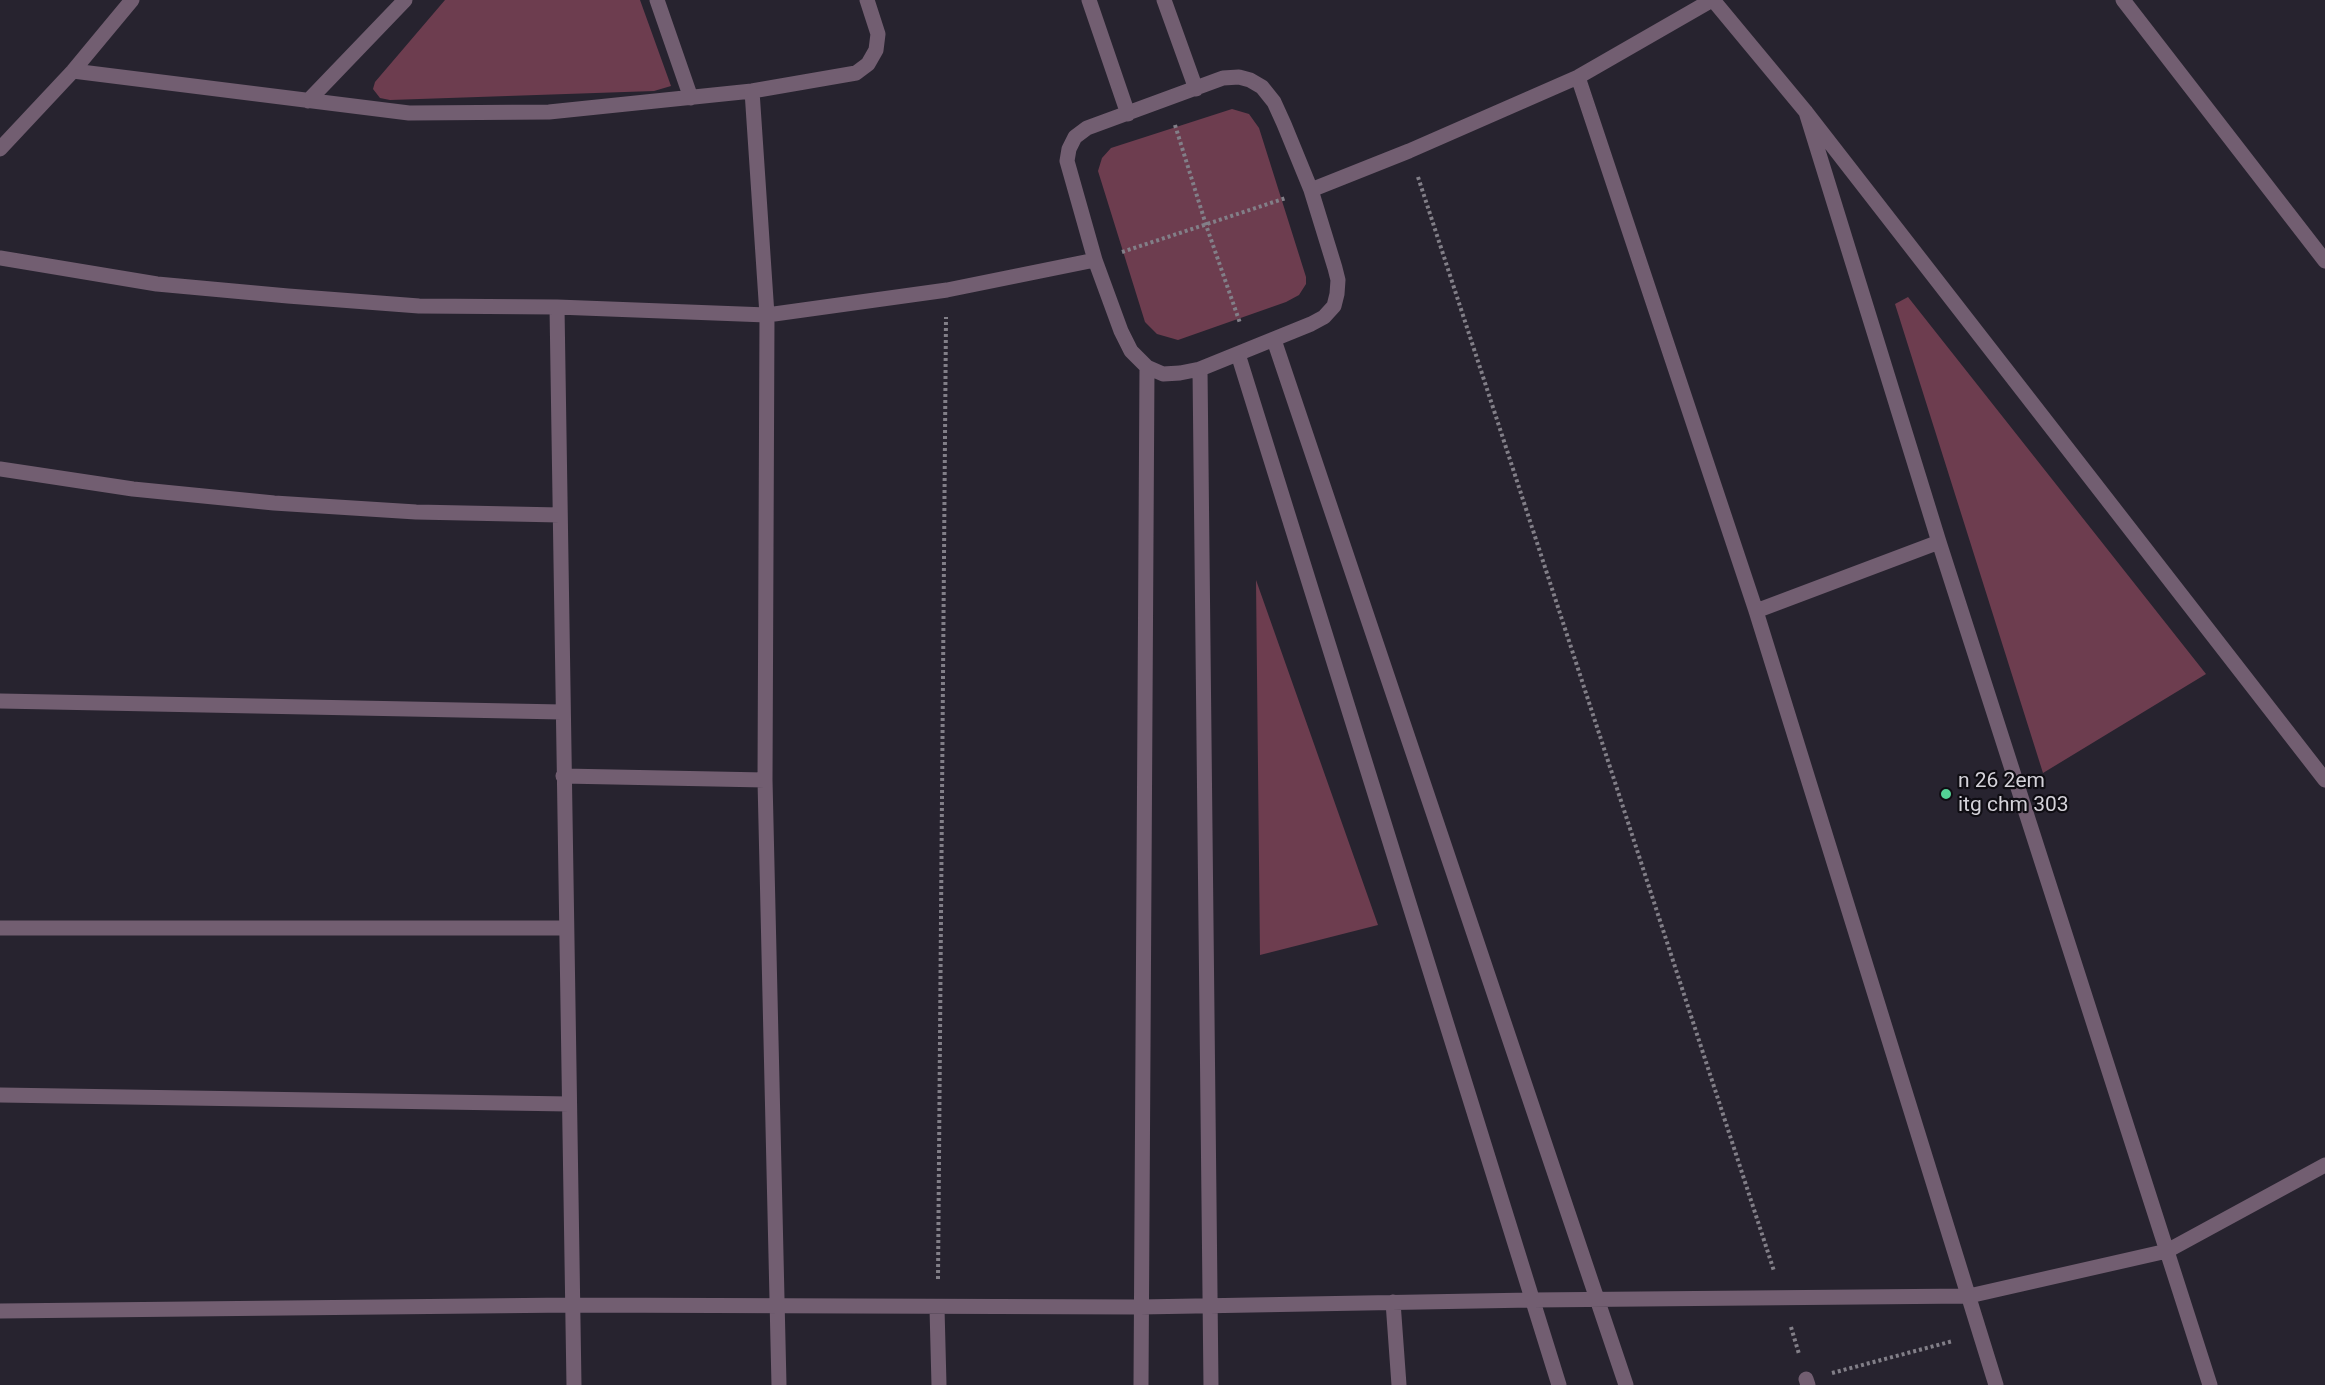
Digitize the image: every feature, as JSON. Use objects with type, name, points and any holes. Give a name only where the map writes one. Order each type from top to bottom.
[{"type":"street","points":[[0,149],[73,71],[132,0]]},
{"type":"street","points":[[308,101],[405,0]]},
{"type":"street","points":[[657,0],[691,98]]},
{"type":"street","points":[[73,71],[409,113],[549,112],[752,91],[856,73],[868,64],[876,50],[878,34],[867,0]]},
{"type":"street","points":[[1089,0],[1128,114]]},
{"type":"street","points":[[1164,0],[1196,89]]},
{"type":"street","points":[[1311,190],[1409,151],[1578,77],[1713,0],[1806,112],[2325,780]]},
{"type":"street","points":[[2123,0],[2325,261]]},
{"type":"street","points":[[1239,76],[1262,87],[1274,102],[1311,190],[1338,280],[1334,306],[1324,317],[1274,340],[1200,369],[1163,374],[1147,367],[1131,351],[1121,331],[1095,260],[1067,161],[1069,149],[1076,137],[1087,128],[1167,99],[1222,78],[1239,76]]},
{"type":"street","points":[[1578,77],[1756,612],[1996,1385]]},
{"type":"street","points":[[752,91],[767,315],[765,780],[779,1385]]},
{"type":"street","points":[[1806,112],[1939,543],[2210,1385]]},
{"type":"street","points":[[0,258],[157,284],[418,306],[556,307],[767,315],[946,290],[1095,260]]},
{"type":"street","points":[[556,307],[574,1385]]},
{"type":"street","points":[[1274,340],[1626,1385]]},
{"type":"street","points":[[1243,352],[1559,1385]]},
{"type":"street","points":[[1141,1385],[1147,367]]},
{"type":"street","points":[[1200,369],[1211,1385]]},
{"type":"street","points":[[0,469],[133,489],[274,503],[416,512],[560,515]]},
{"type":"street","points":[[1756,612],[1939,543]]},
{"type":"street","points":[[0,701],[562,712]]},
{"type":"street","points":[[563,776],[765,780]]},
{"type":"street","points":[[0,928],[566,928]]},
{"type":"street","points":[[0,1095],[569,1104]]},
{"type":"street","points":[[0,1311],[572,1305],[777,1308],[1140,1307],[1597,1299],[1969,1296],[2167,1251],[2325,1165]]},
{"type":"street","points":[[1393,1302],[1399,1385]]},
{"type":"street","points":[[937,1308],[939,1385]]},
{"type":"path","points":[[1167,99],[1243,352]]},
{"type":"path","points":[[1409,151],[1782,1298],[1807,1382],[1980,1334]]},
{"type":"path","points":[[1095,260],[1311,190]]},
{"type":"path","points":[[937,1308],[946,290]]},
{"type":"shaded area","points":[[445,0],[640,0],[671,86],[654,91],[390,100],[380,98],[373,89],[375,82]]},
{"type":"shaded area","points":[[1232,109],[1249,114],[1259,128],[1306,277],[1306,284],[1299,295],[1286,302],[1178,340],[1157,334],[1145,322],[1098,171],[1102,158],[1111,148]]},
{"type":"shaded area","points":[[1908,297],[2206,674],[2043,773],[1895,304]]},
{"type":"shaded area","points":[[1256,580],[1378,925],[1260,955]]},
{"type":"place","name":"n 26 2em itg chm 303","points":[[1946,794]]}]
